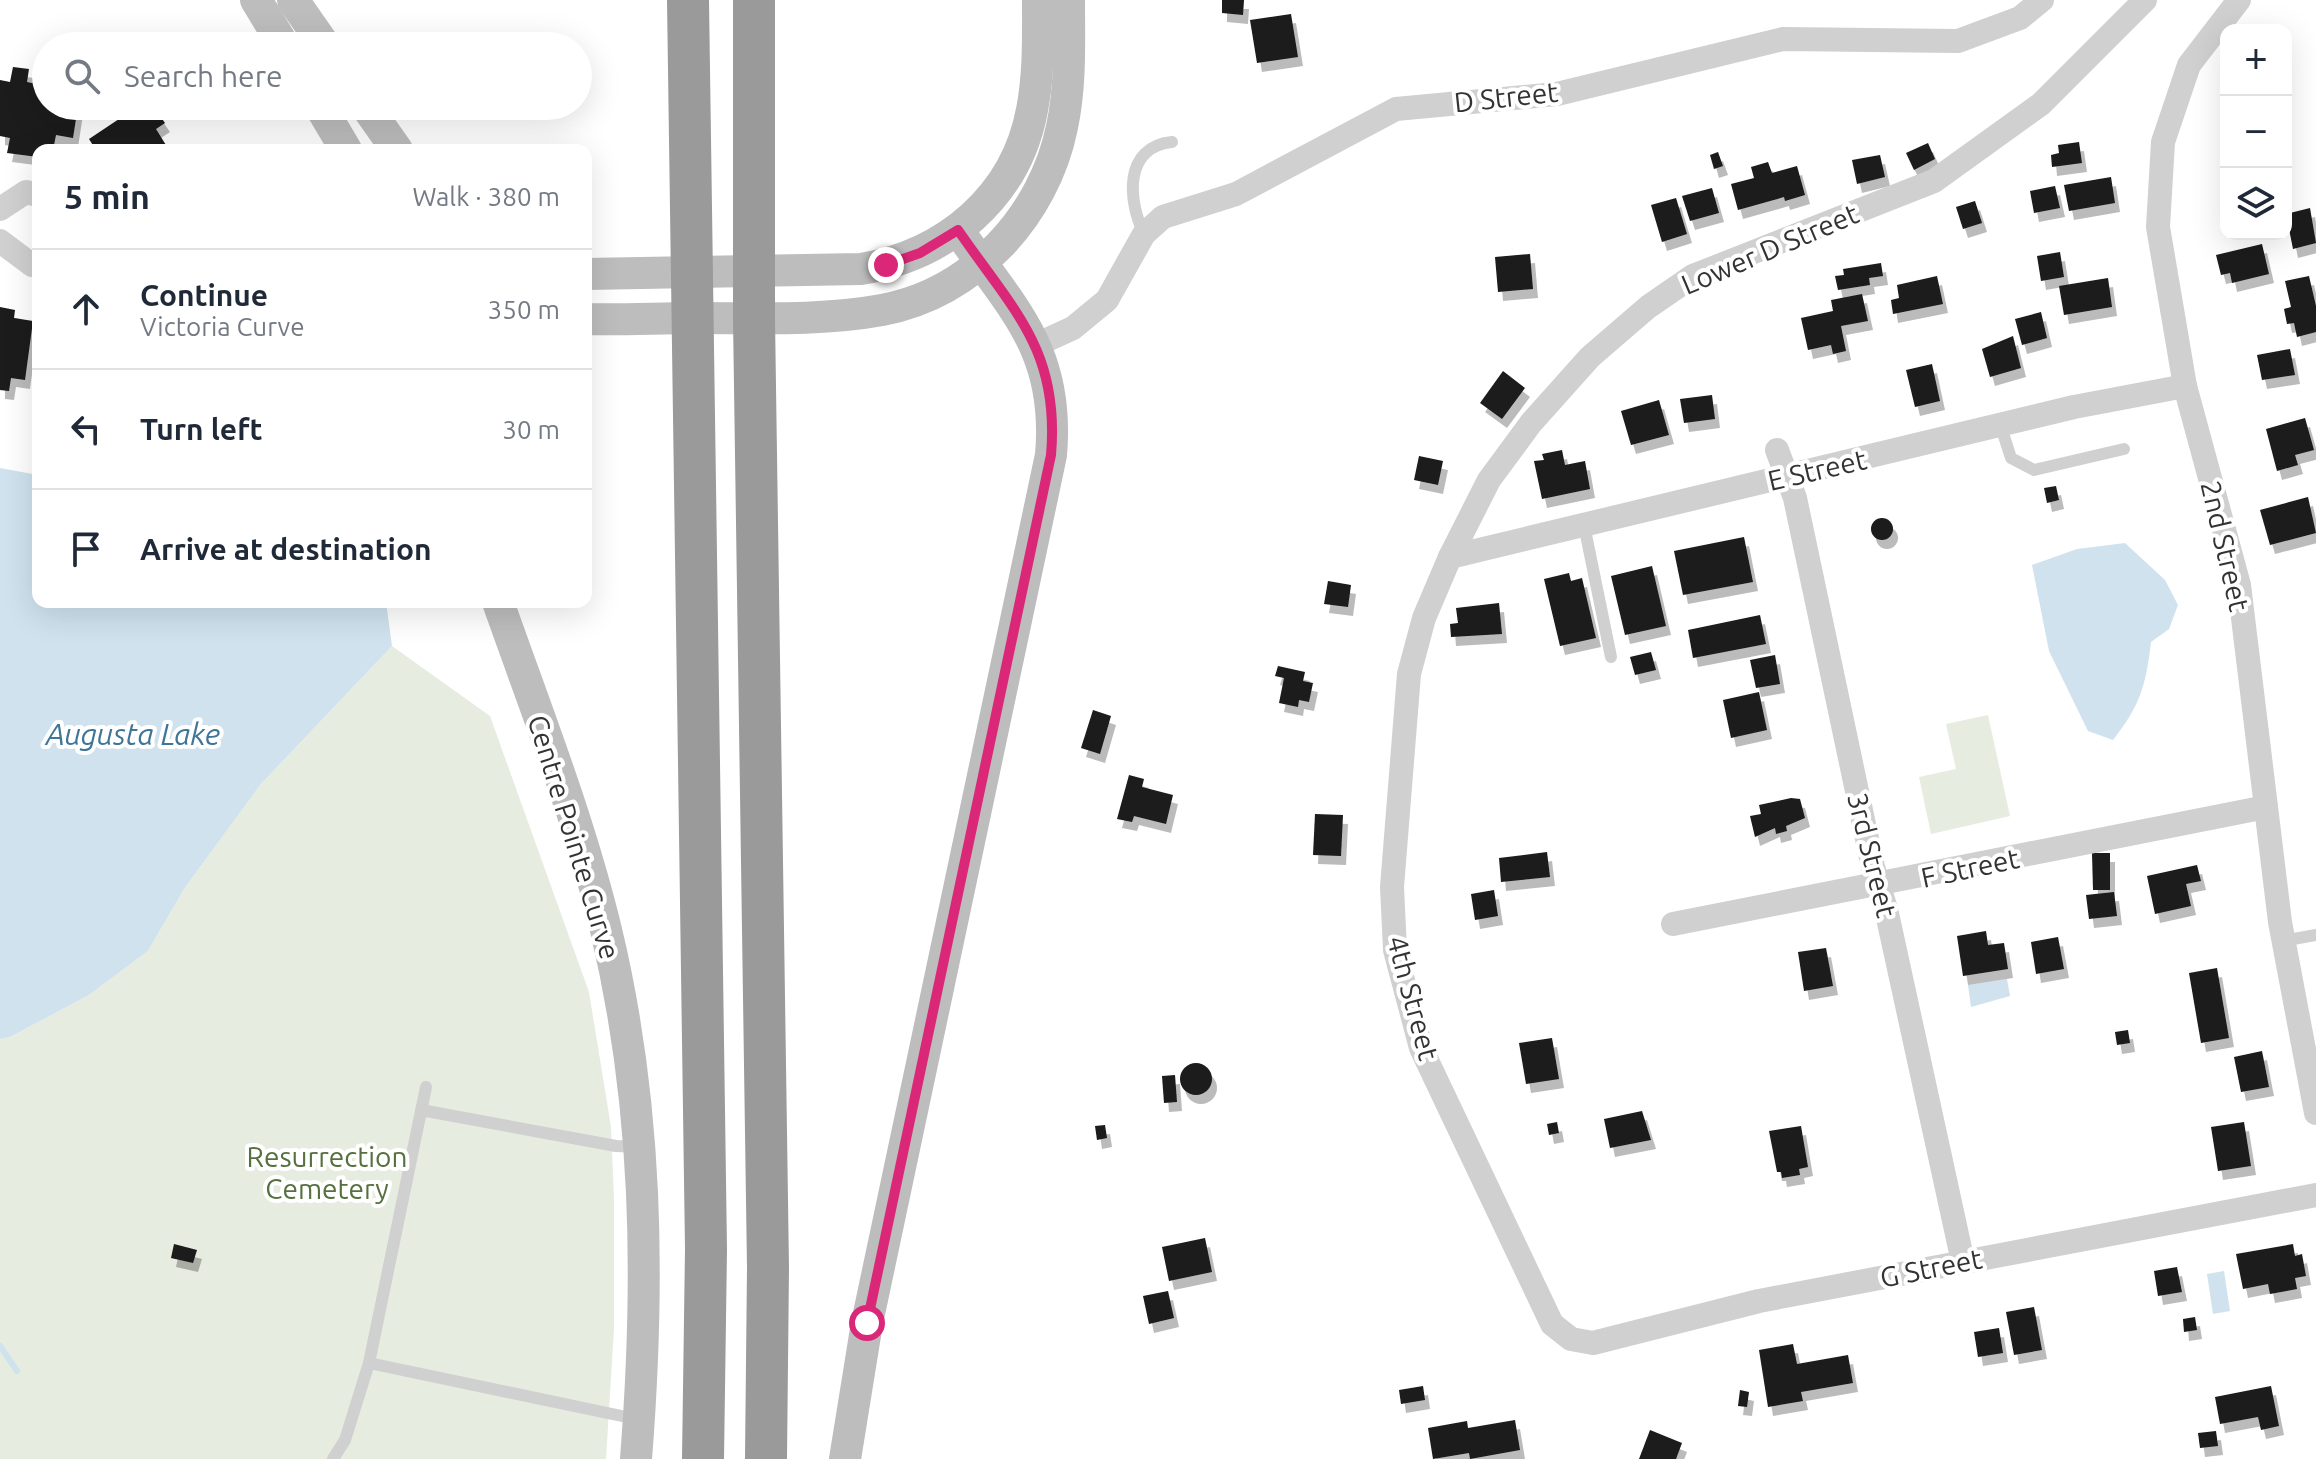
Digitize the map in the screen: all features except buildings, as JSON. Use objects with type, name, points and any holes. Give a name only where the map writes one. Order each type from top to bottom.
[{"type":"highway","points":[[688,0],[706,1249],[703,1459]]},
{"type":"highway","points":[[754,0],[753,273],[768,1268],[766,1459]]},
{"type":"street","points":[[256,0],[275,32]]},
{"type":"street","points":[[293,0],[315,32]]},
{"type":"street","points":[[592,274],[691,270],[753,273],[886,265],[920,253],[958,230],[995,193],[1013,165],[1026,134],[1036,81],[1038,0]]},
{"type":"street","points":[[592,319],[754,319],[883,310],[940,290],[981,263],[1005,241],[1033,204],[1055,157],[1070,72],[1069,0]]},
{"type":"street","name":"D Street","points":[[1036,345],[1073,328],[1107,300],[1144,234],[1163,217],[1236,194],[1396,109],[1557,94],[1783,39],[1958,41],[2020,18],[2042,0]]},
{"type":"street","name":"Lower D Street","points":[[1450,557],[1489,480],[1531,423],[1590,357],[1648,307],[1693,276],[1934,181],[2041,104],[2145,0]]},
{"type":"street","name":"2nd Street","points":[[2239,0],[2189,65],[2163,142],[2158,227],[2185,386],[2239,585],[2283,941],[2315,1101]]},
{"type":"street","points":[[328,120],[342,144]]},
{"type":"street","points":[[376,120],[393,144]]},
{"type":"street","points":[[0,209],[26,192],[32,194]]},
{"type":"street","points":[[845,1459],[867,1323],[1051,455],[1052,397],[1036,345],[1020,314],[958,230]]},
{"type":"street","points":[[0,241],[32,265]]},
{"type":"street","name":"E Street","points":[[1450,557],[2074,407],[2185,386]]},
{"type":"street","name":"3rd Street","points":[[1777,450],[1795,498],[1963,1262]]},
{"type":"street","name":"4th Street","points":[[1450,557],[1424,618],[1409,674],[1392,887],[1395,950],[1421,1048],[1552,1324]]},
{"type":"street","name":"Centre Pointe Curve","points":[[500,608],[596,892],[625,1020],[641,1147],[646,1292],[636,1459]]},
{"type":"street","name":"F Street","points":[[1673,924],[1879,887],[2266,807]]},
{"type":"street","name":"G Street","points":[[1552,1324],[1571,1339],[1593,1343],[1759,1301],[2316,1195]]},
{"type":"lane","points":[[1144,234],[1131,201],[1137,171],[1142,155],[1149,148],[1172,142]]},
{"type":"lane","points":[[2001,427],[2011,458],[2034,470],[2124,449]]},
{"type":"lane","points":[[1584,525],[1611,657]]},
{"type":"lane","points":[[2283,941],[2316,935]]},
{"type":"lane","points":[[333,1459],[345,1440],[369,1363],[426,1087]]},
{"type":"lane","points":[[421,1110],[616,1146],[641,1147]]},
{"type":"lane","points":[[369,1363],[639,1420]]},
{"type":"green space","name":"Resurrection Cemetery","points":[[392,646],[490,716],[589,992],[611,1127],[614,1199],[614,1328],[606,1459],[0,1459],[0,1039],[10,1037],[89,995],[148,951],[184,889],[261,784]]},
{"type":"green space","points":[[1988,715],[2010,816],[1931,834],[1919,777],[1956,769],[1946,724]]},
{"type":"water","name":"Augusta Lake","points":[[0,468],[32,474],[32,608],[387,608],[392,646],[261,784],[184,889],[148,951],[89,995],[10,1037],[0,1039]]},
{"type":"water","points":[[2125,543],[2165,580],[2178,605],[2169,629],[2151,642],[2140,694],[2130,716],[2113,740],[2088,731],[2049,651],[2032,565],[2077,549]]},
{"type":"water","points":[[2007,979],[2010,996],[1971,1007],[1968,985]]},
{"type":"water","points":[[2224,1271],[2230,1311],[2213,1314],[2207,1274]]},
{"type":"waterway","points":[[0,1346],[17,1371]]},
{"type":"route","points":[[867,1323],[1054,429],[1052,397],[1036,345],[1020,314],[958,230],[920,253],[886,265]]}]
